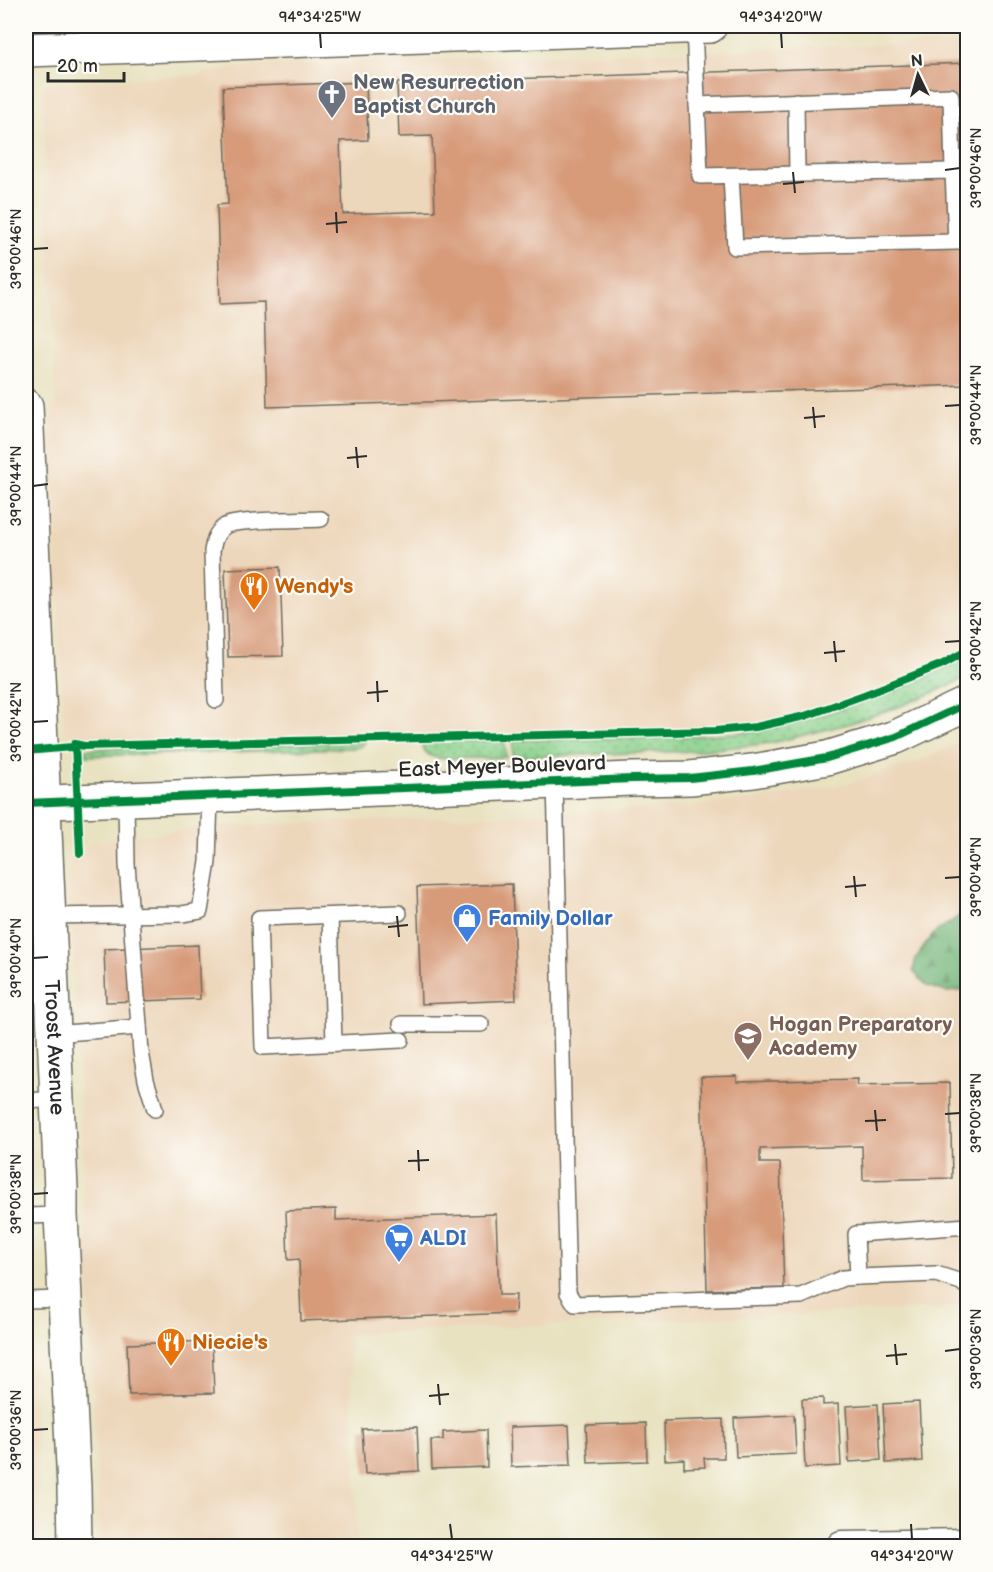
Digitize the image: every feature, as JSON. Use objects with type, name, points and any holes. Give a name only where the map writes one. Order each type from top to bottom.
[{"type":"main road","points":[[26,50],[298,33],[710,26]]},
{"type":"main road","name":"Troost Avenue","points":[[26,406],[35,803],[42,924],[54,1034],[41,1100],[61,1215],[74,1475],[75,1546]]},
{"type":"main road","name":"East Meyer Boulevard","points":[[35,803],[690,778],[753,771],[827,758],[896,737],[968,703]]},
{"type":"street","points":[[842,1546],[968,1544]]},
{"type":"lane","points":[[694,26],[700,176],[953,171]]},
{"type":"lane","points":[[697,105],[951,96],[956,242],[735,248],[731,176]]},
{"type":"lane","points":[[796,100],[797,174]]},
{"type":"lane","points":[[216,700],[212,551],[216,535],[226,525],[243,522],[321,519]]},
{"type":"lane","points":[[555,782],[568,1293],[575,1304],[801,1296],[843,1278],[858,1277],[936,1274],[961,1282],[968,1288]]},
{"type":"lane","points":[[42,924],[130,914],[182,914],[200,911],[208,862],[210,795]]},
{"type":"lane","points":[[126,799],[127,864],[141,1052],[146,1080],[155,1109]]},
{"type":"lane","points":[[399,913],[259,918],[263,1047],[401,1040]]},
{"type":"lane","points":[[330,916],[334,1043]]},
{"type":"lane","points":[[401,1024],[481,1023]]},
{"type":"lane","points":[[54,1034],[139,1028]]},
{"type":"lane","points":[[26,1216],[61,1215]]},
{"type":"lane","points":[[858,1277],[856,1234],[968,1226]]},
{"type":"lane","points":[[26,1300],[65,1299]]},
{"type":"shaded area","points":[[967,42],[967,646],[945,660],[854,696],[787,717],[727,727],[85,744],[73,734],[64,734],[50,433],[56,402],[43,87],[49,83],[193,75],[252,65]]},
{"type":"shaded area","points":[[967,739],[967,1307],[349,1334],[358,1541],[205,1546],[105,1546],[100,1537],[69,875],[72,858],[92,842],[214,826],[584,812],[696,806],[772,797],[846,784],[918,761]]},
{"type":"shaded area","points":[[26,1225],[41,1538],[36,1546],[26,1546]]},
{"type":"green space","points":[[967,657],[967,676],[949,686],[901,706],[848,724],[772,743],[696,751],[513,757],[513,744],[516,740],[695,736],[747,732],[785,725],[889,693],[924,679]]},
{"type":"green space","points":[[500,741],[505,744],[506,757],[449,759],[433,757],[423,749],[422,742]]},
{"type":"green space","points":[[365,742],[362,746],[354,748],[86,756],[86,749]]},
{"type":"green space","points":[[967,902],[967,990],[946,992],[927,986],[913,971],[916,958],[933,934],[959,916]]},
{"type":"building","points":[[968,63],[968,385],[267,407],[264,302],[220,304],[217,205],[228,204],[223,87],[366,82],[368,140],[340,141],[343,214],[435,211],[432,136],[399,137],[397,83]]},
{"type":"building","name":"Wendy's","points":[[280,567],[283,656],[228,657],[225,569]]},
{"type":"building","name":"Family Dollar","points":[[512,884],[516,1000],[421,1004],[417,887]]},
{"type":"building","points":[[198,945],[200,999],[106,1002],[104,949]]},
{"type":"building","name":"Hogan Preparatory Academy","points":[[737,1076],[737,1082],[858,1079],[857,1085],[950,1083],[952,1178],[863,1180],[862,1146],[760,1149],[760,1163],[780,1163],[784,1288],[707,1290],[701,1077]]},
{"type":"building","name":"ALDI","points":[[336,1209],[336,1220],[496,1214],[499,1295],[516,1295],[515,1313],[301,1321],[299,1259],[288,1260],[286,1211]]},
{"type":"building","name":"Niecie's","points":[[212,1341],[214,1393],[129,1395],[127,1344]]},
{"type":"building","points":[[823,1398],[823,1405],[838,1404],[841,1466],[805,1468],[802,1399]]},
{"type":"building","points":[[919,1402],[922,1461],[886,1463],[883,1404]]},
{"type":"building","points":[[878,1404],[881,1460],[849,1462],[846,1406]]},
{"type":"building","points":[[794,1415],[796,1454],[736,1457],[734,1418]]},
{"type":"building","points":[[723,1419],[724,1458],[704,1458],[705,1467],[684,1468],[684,1459],[665,1460],[664,1421]]},
{"type":"building","points":[[646,1423],[647,1461],[588,1463],[586,1425]]},
{"type":"building","points":[[569,1425],[571,1465],[511,1467],[510,1427]]},
{"type":"building","points":[[417,1427],[419,1471],[365,1474],[362,1429]]},
{"type":"building","points":[[486,1430],[487,1467],[432,1469],[431,1440],[443,1440],[443,1432]]},
{"type":"cycle path","points":[[75,744],[84,746],[715,731],[756,727],[805,716],[864,695],[943,664],[968,650]]},
{"type":"cycle path","points":[[26,803],[690,778],[753,771],[827,758],[896,737],[968,703]]},
{"type":"cycle path","points":[[26,751],[72,747],[75,744],[80,853]]},
{"type":"place","name":"New Resurrection Baptist Church","points":[[332,120]]},
{"type":"place","name":"Wendy's","points":[[254,612]]},
{"type":"place","name":"Family Dollar","points":[[467,944]]},
{"type":"place","name":"Hogan Preparatory Academy","points":[[748,1062]]},
{"type":"place","name":"ALDI","points":[[399,1264]]},
{"type":"place","name":"Niecie's","points":[[171,1368]]}]
